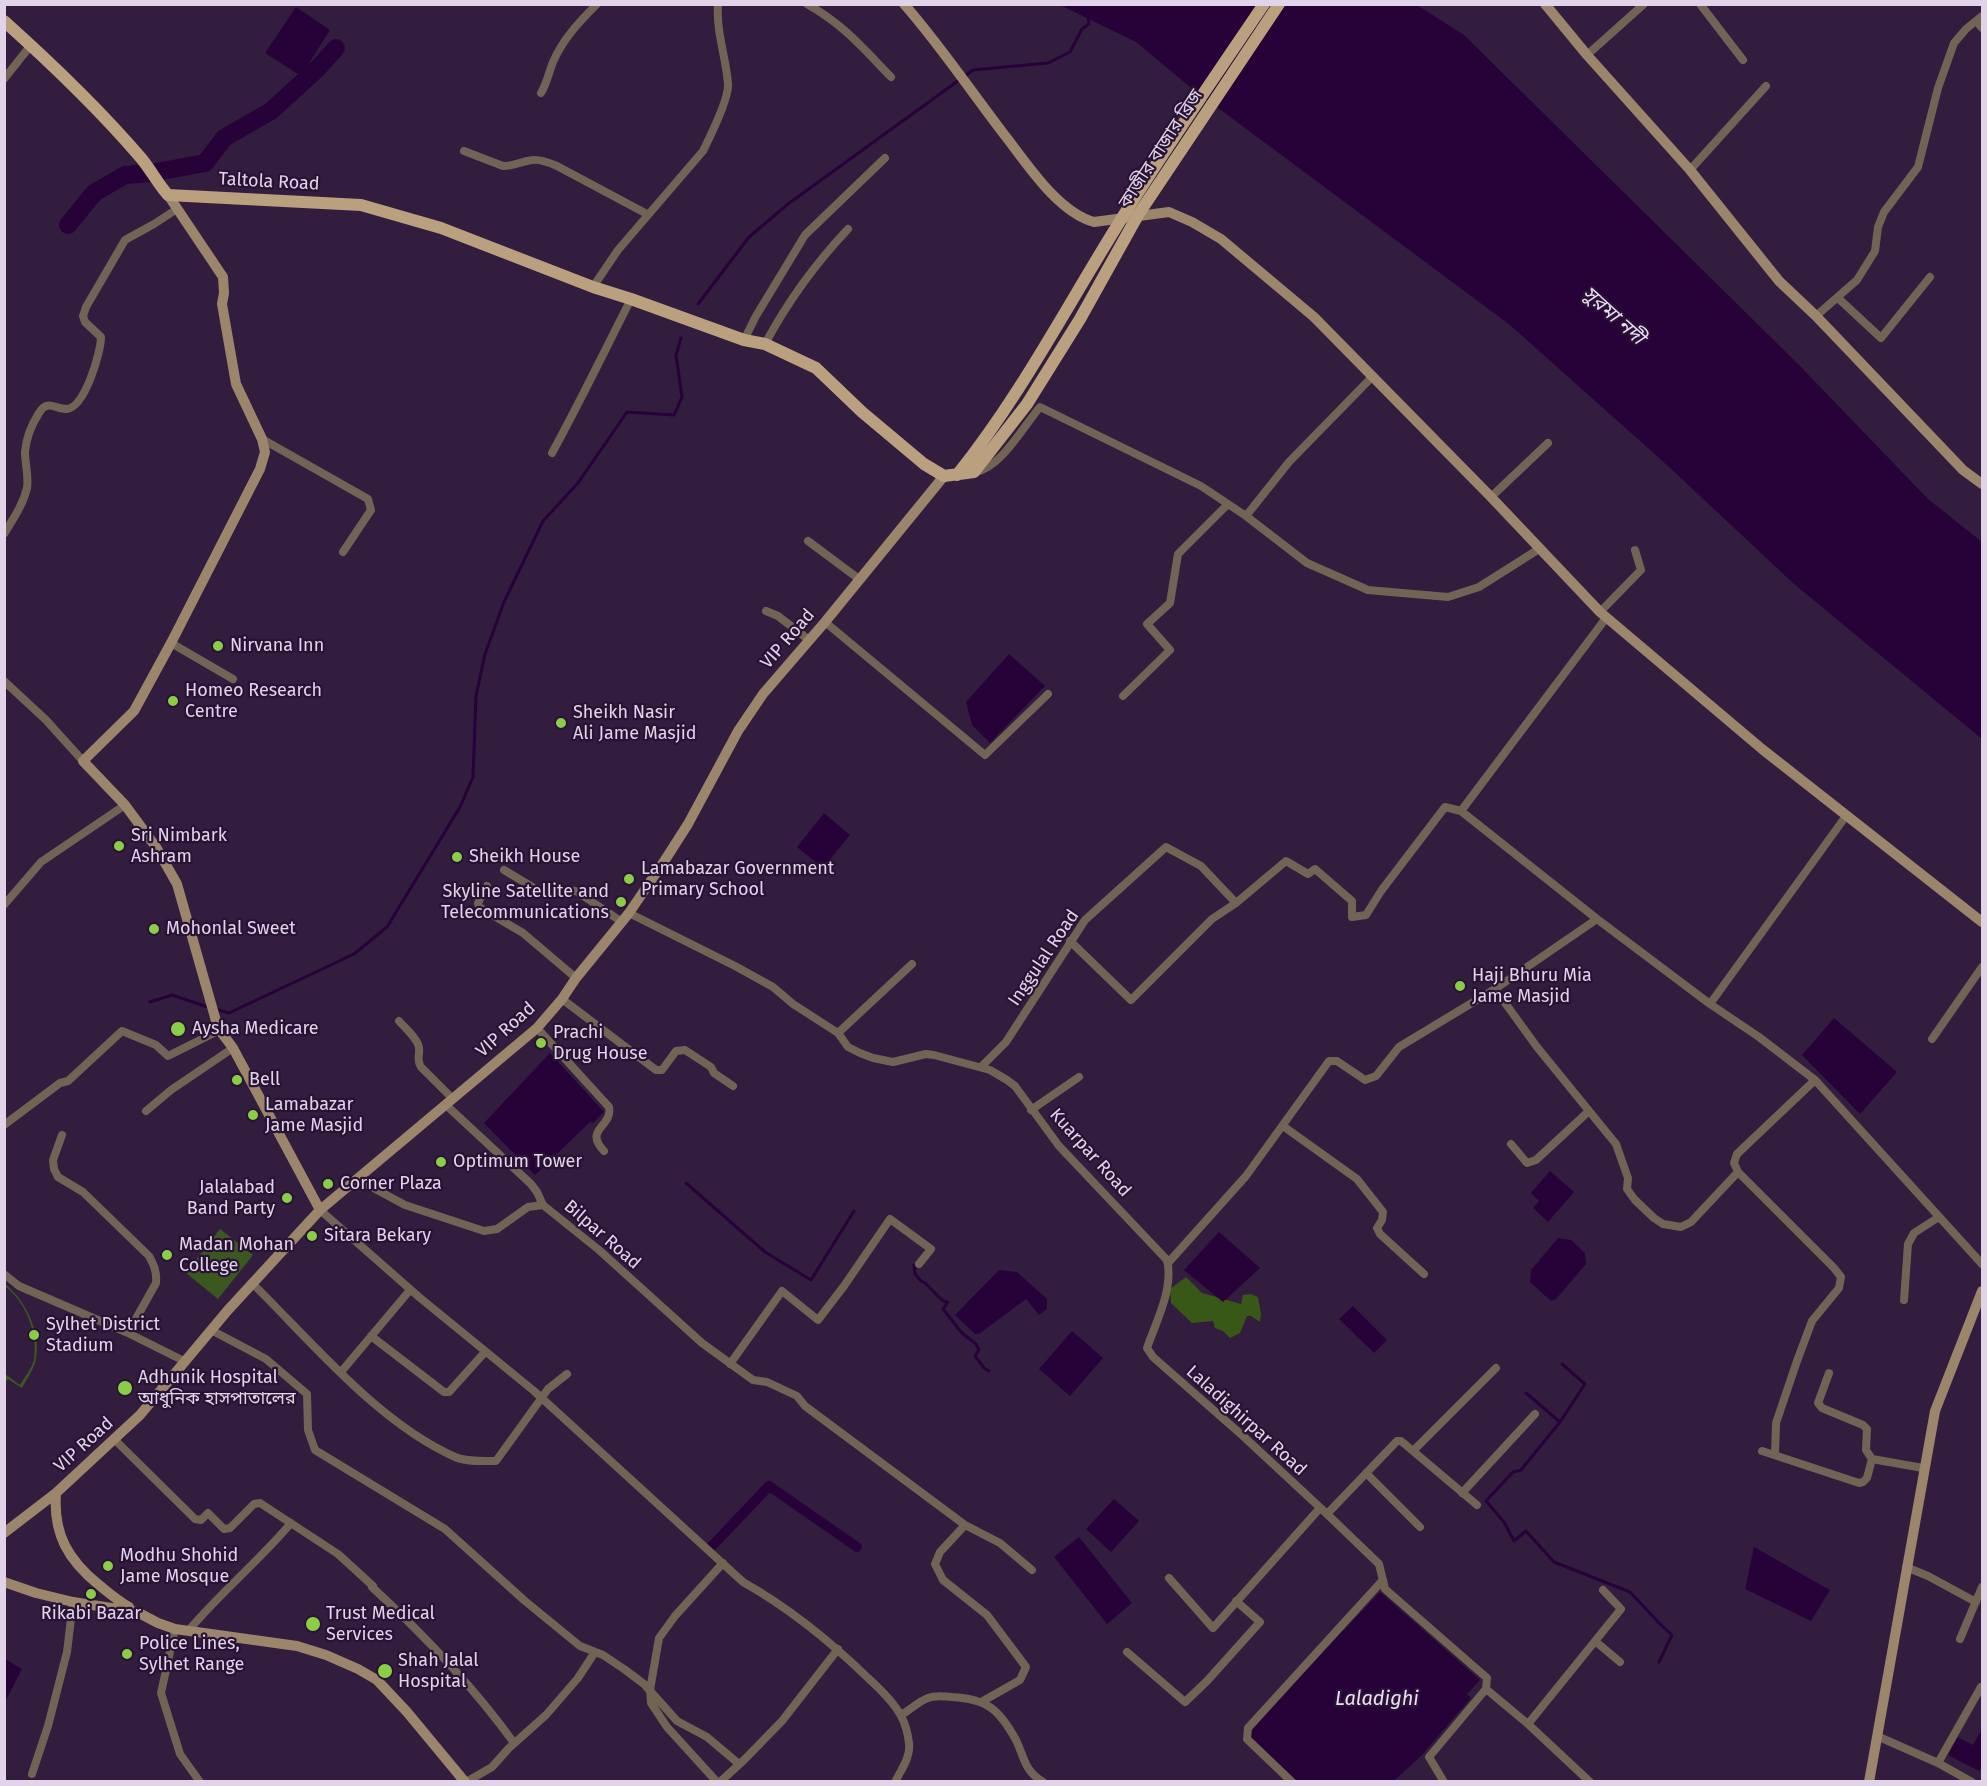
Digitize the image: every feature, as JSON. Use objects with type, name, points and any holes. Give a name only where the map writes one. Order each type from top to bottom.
[{"type":"main road","points":[[957,475],[986,437],[1128,209],[1264,4]]},
{"type":"main road","name":"কাজীর বাজার ব্রিজ","points":[[974,472],[1027,404],[1080,319],[1138,215],[1280,4]]},
{"type":"main road","points":[[4,21],[81,93],[143,160],[155,180],[168,195]]},
{"type":"main road","name":"Taltola Road","points":[[168,195],[361,205],[441,228],[593,287],[744,340],[765,344],[816,368],[880,427],[924,464],[944,476]]},
{"type":"main road","points":[[944,476],[974,472]]},
{"type":"street","points":[[541,93],[564,40],[597,4]]},
{"type":"street","points":[[593,287],[618,250],[647,214],[703,151],[713,133],[728,85],[718,32],[718,4]]},
{"type":"street","points":[[807,4],[828,16],[848,32],[891,77]]},
{"type":"street","points":[[904,4],[927,31],[1036,176],[1070,210],[1094,222],[1169,212],[1221,239],[1305,310],[1373,376],[1603,615],[1762,749],[1983,922]]},
{"type":"street","points":[[1545,4],[1587,55],[1690,170],[1779,281],[1816,316],[1963,470],[1983,484]]},
{"type":"street","points":[[1587,55],[1644,4]]},
{"type":"street","points":[[1701,4],[1743,60]]},
{"type":"street","points":[[1816,316],[1857,280],[1875,251],[1878,227],[1884,212],[1918,167],[1946,64],[1954,43],[1979,19],[1983,28]]},
{"type":"street","points":[[4,79],[31,45]]},
{"type":"street","points":[[1690,170],[1766,86]]},
{"type":"street","points":[[464,151],[503,166],[534,159],[544,161],[558,166],[647,214]]},
{"type":"street","points":[[744,340],[805,234],[885,158]]},
{"type":"street","points":[[83,761],[134,711],[260,469],[265,452],[262,439],[236,384],[222,304],[223,277],[168,195]]},
{"type":"street","points":[[4,534],[22,504],[27,486],[25,450],[39,412],[51,404],[66,409],[74,406],[79,401],[92,375],[101,337],[85,322],[82,316],[86,307],[125,240],[177,209]]},
{"type":"street","points":[[765,344],[794,293],[819,259],[848,229]]},
{"type":"street","points":[[1838,298],[1881,338],[1930,277]]},
{"type":"street","points":[[552,453],[587,390],[632,299]]},
{"type":"street","points":[[1246,516],[1289,462],[1373,376]]},
{"type":"street","points":[[974,472],[987,469],[1002,456],[1040,407],[1201,486],[1246,516],[1307,563],[1368,590],[1448,597],[1479,587],[1539,549]]},
{"type":"street","points":[[262,439],[368,499],[371,510],[343,552]]},
{"type":"street","points":[[1491,497],[1548,443]]},
{"type":"street","name":"VIP Road","points":[[4,1533],[56,1493],[140,1415],[210,1330],[320,1210],[537,1028],[625,918],[688,824],[763,694],[944,476]]},
{"type":"street","points":[[1123,696],[1170,650],[1147,624],[1170,603],[1178,554],[1228,504]]},
{"type":"street","points":[[808,541],[859,579]]},
{"type":"street","points":[[1461,811],[1603,615],[1641,570],[1635,550]]},
{"type":"street","points":[[766,612],[778,616],[809,640]]},
{"type":"street","points":[[825,622],[985,756],[1048,694]]},
{"type":"street","points":[[171,643],[234,679]]},
{"type":"street","points":[[4,681],[45,720],[125,805],[156,848],[177,884],[207,996],[219,1029],[233,1048],[320,1210],[410,1290],[542,1398],[743,1582],[798,1618],[838,1649],[879,1688],[901,1715],[909,1744],[907,1760],[895,1782]]},
{"type":"street","points":[[4,905],[41,862],[125,805]]},
{"type":"street","points":[[1070,941],[1131,1000],[1212,919],[1236,903],[1286,861],[1308,874],[1315,869],[1352,902],[1352,917],[1366,915],[1381,891],[1445,807],[1461,811],[1597,919],[1815,1080],[1983,1264]]},
{"type":"street","points":[[1710,1004],[1846,816]]},
{"type":"street","name":"Inggulal Road","points":[[981,1067],[1006,1042],[1085,920],[1166,847],[1201,866],[1236,903]]},
{"type":"street","name":"Kuarpar Road","points":[[504,870],[544,894],[563,890],[576,891],[625,918],[735,966],[773,987],[793,1004],[838,1033],[848,1047],[882,1061],[902,1061],[926,1054],[947,1057],[981,1067],[1000,1076],[1015,1086],[1059,1146],[1165,1257],[1168,1263]]},
{"type":"street","points":[[487,886],[478,903],[479,907],[523,933],[576,978]]},
{"type":"street","points":[[1168,1263],[1246,1176],[1329,1061],[1337,1061],[1365,1080],[1371,1080],[1399,1047],[1495,989],[1597,919]]},
{"type":"street","points":[[838,1033],[912,964]]},
{"type":"street","points":[[1932,1040],[1983,967]]},
{"type":"street","points":[[1495,989],[1537,1047],[1616,1144],[1628,1178],[1627,1189],[1654,1218],[1671,1226],[1681,1227],[1691,1222],[1738,1172]]},
{"type":"street","points":[[562,999],[656,1070],[662,1070],[676,1051],[683,1049],[711,1067],[714,1074],[733,1086]]},
{"type":"street","points":[[399,1021],[417,1042],[418,1062],[421,1067],[450,1102],[531,1184],[543,1205]]},
{"type":"street","points":[[537,1028],[609,1107],[609,1116],[597,1133],[596,1139],[604,1151]]},
{"type":"street","points":[[4,1125],[60,1083],[68,1081],[122,1031],[156,1045],[168,1056],[219,1029]]},
{"type":"street","points":[[146,1111],[171,1090],[233,1048]]},
{"type":"street","points":[[1031,1110],[1079,1077]]},
{"type":"street","points":[[1775,1455],[1776,1423],[1808,1331],[1812,1321],[1839,1288],[1841,1277],[1738,1172],[1734,1163],[1737,1154],[1815,1080]]},
{"type":"street","points":[[1511,1144],[1527,1163],[1536,1160],[1589,1111]]},
{"type":"street","points":[[1283,1126],[1357,1179],[1383,1212],[1382,1220],[1377,1228],[1380,1234],[1424,1274]]},
{"type":"street","points":[[62,1135],[53,1160],[58,1177],[83,1192],[149,1256],[154,1265],[157,1275],[156,1283],[128,1333]]},
{"type":"street","name":"Bilpar Road","points":[[357,1179],[405,1204],[484,1231],[497,1229],[528,1207],[543,1205],[599,1250],[702,1343],[730,1364],[753,1380],[767,1382],[797,1396],[805,1406],[965,1525],[1000,1543],[1032,1570]]},
{"type":"street","points":[[1904,1300],[1908,1244],[1914,1233],[1939,1217]]},
{"type":"street","points":[[730,1364],[782,1291],[818,1320],[890,1219],[931,1249],[919,1264]]},
{"type":"street","name":"Laladighirpar Road","points":[[1168,1263],[1168,1277],[1162,1305],[1147,1348],[1153,1357],[1243,1436],[1378,1564],[1385,1589],[1487,1678],[1486,1689]]},
{"type":"street","points":[[4,1274],[20,1286],[128,1333],[184,1361]]},
{"type":"street","points":[[252,1283],[341,1372],[392,1418],[457,1458],[496,1461],[542,1398],[557,1380],[567,1374]]},
{"type":"street","points":[[341,1372],[410,1290]]},
{"type":"street","points":[[1869,1782],[1923,1468],[1935,1411],[1983,1291]]},
{"type":"street","points":[[210,1330],[266,1359],[307,1394],[308,1430],[315,1450],[445,1529],[525,1601],[580,1646],[603,1655],[624,1669],[650,1690],[677,1721],[707,1737],[739,1764]]},
{"type":"street","points":[[371,1336],[444,1392],[449,1392],[485,1352]]},
{"type":"street","points":[[1413,1451],[1496,1368]]},
{"type":"street","points":[[1762,1450],[1859,1483],[1867,1478],[1872,1460],[1866,1450],[1867,1429],[1863,1425],[1822,1408],[1818,1403],[1829,1373]]},
{"type":"street","points":[[1462,1493],[1535,1414]]},
{"type":"street","points":[[115,1440],[195,1519],[201,1520],[208,1513],[224,1528],[230,1528],[258,1502],[338,1554],[440,1654],[514,1743]]},
{"type":"street","points":[[1327,1514],[1399,1440],[1478,1505]]},
{"type":"street","points":[[1872,1460],[1923,1468]]},
{"type":"street","points":[[1366,1473],[1420,1527]]},
{"type":"street","points":[[56,1493],[55,1508],[61,1539],[70,1555],[85,1574],[118,1600],[158,1623],[175,1629],[297,1646],[326,1655],[358,1669],[377,1680],[407,1712],[465,1782],[492,1767],[514,1743],[546,1715],[578,1678],[594,1652]]},
{"type":"street","points":[[1169,1578],[1213,1628],[1320,1508]]},
{"type":"street","points":[[189,1630],[213,1602],[272,1545],[291,1523]]},
{"type":"street","points":[[965,1525],[940,1552],[935,1564],[943,1580],[987,1615],[1026,1667],[1020,1680],[982,1701]]},
{"type":"street","points":[[723,1563],[658,1638],[650,1690],[651,1703],[667,1727],[718,1782],[782,1721],[838,1649]]},
{"type":"street","points":[[1906,1567],[1976,1602]]},
{"type":"street","points":[[1292,1782],[1246,1739],[1248,1728],[1383,1580]]},
{"type":"street","points":[[4,1582],[73,1602],[137,1612]]},
{"type":"street","points":[[1960,1638],[1983,1587]]},
{"type":"street","points":[[1528,1724],[1622,1609],[1603,1590]]},
{"type":"street","points":[[1127,1652],[1185,1702],[1208,1681],[1260,1622],[1236,1601]]},
{"type":"street","points":[[32,1774],[48,1726],[67,1652],[73,1602]]},
{"type":"street","points":[[175,1629],[161,1693],[180,1754],[200,1782]]},
{"type":"street","points":[[1594,1641],[1620,1662]]},
{"type":"street","points":[[1938,1763],[1981,1687]]},
{"type":"street","points":[[1444,1782],[1428,1757],[1486,1689],[1528,1724],[1590,1782]]},
{"type":"street","points":[[901,1715],[927,1698],[971,1698],[982,1701],[999,1714],[1014,1738],[1029,1771],[1043,1782]]},
{"type":"street","points":[[1877,1736],[1938,1763],[1972,1782]]},
{"type":"green space","points":[[220,1229],[253,1255],[218,1299],[186,1273]]},
{"type":"green space","points":[[1186,1277],[1202,1293],[1241,1304],[1243,1295],[1251,1294],[1258,1297],[1260,1322],[1247,1316],[1240,1333],[1230,1338],[1223,1331],[1215,1328],[1213,1321],[1192,1323],[1171,1303],[1170,1289]]},
{"type":"green space","name":"Sylhet District Stadium","points":[[5,1284],[20,1299],[26,1309],[35,1330],[37,1342],[35,1363],[22,1388],[8,1379],[5,1383],[5,1374],[20,1385],[34,1360],[34,1339],[24,1309]]},
{"type":"water","name":"সুরমা নদী","points":[[1060,5],[1417,5],[1464,35],[1798,364],[1928,499],[1982,542],[1982,739],[1794,584],[1668,466],[1510,325],[1190,87],[1136,42]]},
{"type":"water","points":[[296,7],[330,30],[301,76],[265,53]]},
{"type":"water","points":[[1009,654],[1045,686],[990,743],[972,725],[966,702]]},
{"type":"water","points":[[824,813],[850,835],[823,868],[797,847]]},
{"type":"water","points":[[1834,1018],[1897,1072],[1860,1114],[1802,1055]]},
{"type":"water","points":[[550,1053],[604,1112],[593,1123],[590,1122],[535,1175],[484,1123]]},
{"type":"water","points":[[1550,1171],[1574,1192],[1548,1222],[1533,1208],[1539,1201],[1531,1193]]},
{"type":"water","points":[[1219,1232],[1260,1268],[1223,1302],[1184,1270]]},
{"type":"water","points":[[1558,1238],[1571,1240],[1585,1253],[1586,1264],[1556,1299],[1551,1301],[1530,1282],[1531,1270]]},
{"type":"water","points":[[999,1270],[1017,1272],[1047,1299],[1047,1309],[1039,1315],[1026,1299],[979,1334],[975,1334],[955,1315]]},
{"type":"water","points":[[1353,1306],[1387,1340],[1374,1353],[1339,1319]]},
{"type":"water","points":[[1072,1331],[1103,1358],[1070,1396],[1039,1369]]},
{"type":"water","points":[[1114,1499],[1139,1521],[1111,1552],[1086,1529]]},
{"type":"water","points":[[1079,1537],[1132,1603],[1107,1624],[1054,1557]]},
{"type":"water","points":[[1754,1547],[1830,1590],[1811,1621],[1745,1589]]},
{"type":"water","name":"Laladighi","points":[[1380,1592],[1480,1680],[1467,1694],[1471,1698],[1422,1755],[1394,1781],[1297,1781],[1251,1738],[1251,1728]]},
{"type":"water","points":[[5,1659],[22,1669],[5,1702]]},
{"type":"water","points":[[1982,1729],[1982,1767],[1979,1771],[1948,1755],[1957,1737],[1973,1745]]},
{"type":"waterway","points":[[698,304],[749,237],[788,204],[973,70],[1048,63],[1070,52],[1082,29],[1089,24],[1088,15]]},
{"type":"waterway","points":[[68,225],[94,193],[125,175],[151,173],[205,163],[224,138],[271,111],[317,69],[336,48]]},
{"type":"waterway","points":[[215,1009],[229,1013],[354,954],[387,927],[460,807],[473,777],[476,696],[485,654],[504,602],[543,521],[578,483],[627,412],[674,415],[682,397],[676,355],[681,338]]},
{"type":"waterway","points":[[150,1002],[172,995],[208,1007]]},
{"type":"waterway","points":[[686,1183],[765,1252],[811,1280],[854,1211]]},
{"type":"waterway","points":[[914,1265],[915,1274],[921,1281],[943,1301],[948,1302],[943,1309],[962,1333],[976,1344],[979,1350],[975,1356],[989,1371]]},
{"type":"waterway","points":[[1526,1393],[1560,1422],[1585,1384],[1562,1364]]},
{"type":"waterway","points":[[1560,1422],[1521,1470],[1513,1472],[1486,1501],[1504,1522],[1514,1541],[1526,1531],[1554,1562],[1630,1592],[1672,1635],[1659,1662]]},
{"type":"waterway","points":[[712,1546],[769,1486],[857,1547]]},
{"type":"place","name":"Nirvana Inn","points":[[218,646]]},
{"type":"place","name":"Homeo Research Centre","points":[[173,701]]},
{"type":"place","name":"Sheikh Nasir Ali Jame Masjid","points":[[561,723]]},
{"type":"place","name":"Sri Nimbark Ashram","points":[[119,846]]},
{"type":"place","name":"Sheikh House","points":[[457,857]]},
{"type":"place","name":"Lamabazar Government Primary School","points":[[629,879]]},
{"type":"place","name":"Skyline Satellite and Telecommunications","points":[[621,902]]},
{"type":"place","name":"Mohonlal Sweet","points":[[154,929]]},
{"type":"place","name":"Haji Bhuru Mia Jame Masjid","points":[[1460,986]]},
{"type":"place","name":"Aysha Medicare","points":[[178,1029]]},
{"type":"place","name":"Prachi Drug House","points":[[541,1043]]},
{"type":"place","name":"Bell","points":[[237,1080]]},
{"type":"place","name":"Lamabazar Jame Masjid","points":[[253,1115]]},
{"type":"place","name":"Optimum Tower","points":[[441,1162]]},
{"type":"place","name":"Corner Plaza","points":[[328,1184]]},
{"type":"place","name":"Jalalabad Band Party","points":[[287,1198]]},
{"type":"place","name":"Sitara Bekary","points":[[312,1236]]},
{"type":"place","name":"Madan Mohan College","points":[[167,1255]]},
{"type":"place","name":"Sylhet District Stadium","points":[[34,1335]]},
{"type":"place","name":"Adhunik Hospital আধুনিক হাসপাতালের","points":[[125,1388]]},
{"type":"place","name":"Modhu Shohid Jame Mosque","points":[[108,1566]]},
{"type":"place","name":"Rikabi Bazar","points":[[91,1594]]},
{"type":"place","name":"Trust Medical Services","points":[[313,1624]]},
{"type":"place","name":"Police Lines, Sylhet Range","points":[[127,1654]]},
{"type":"place","name":"Shah Jalal Hospital","points":[[385,1671]]}]
